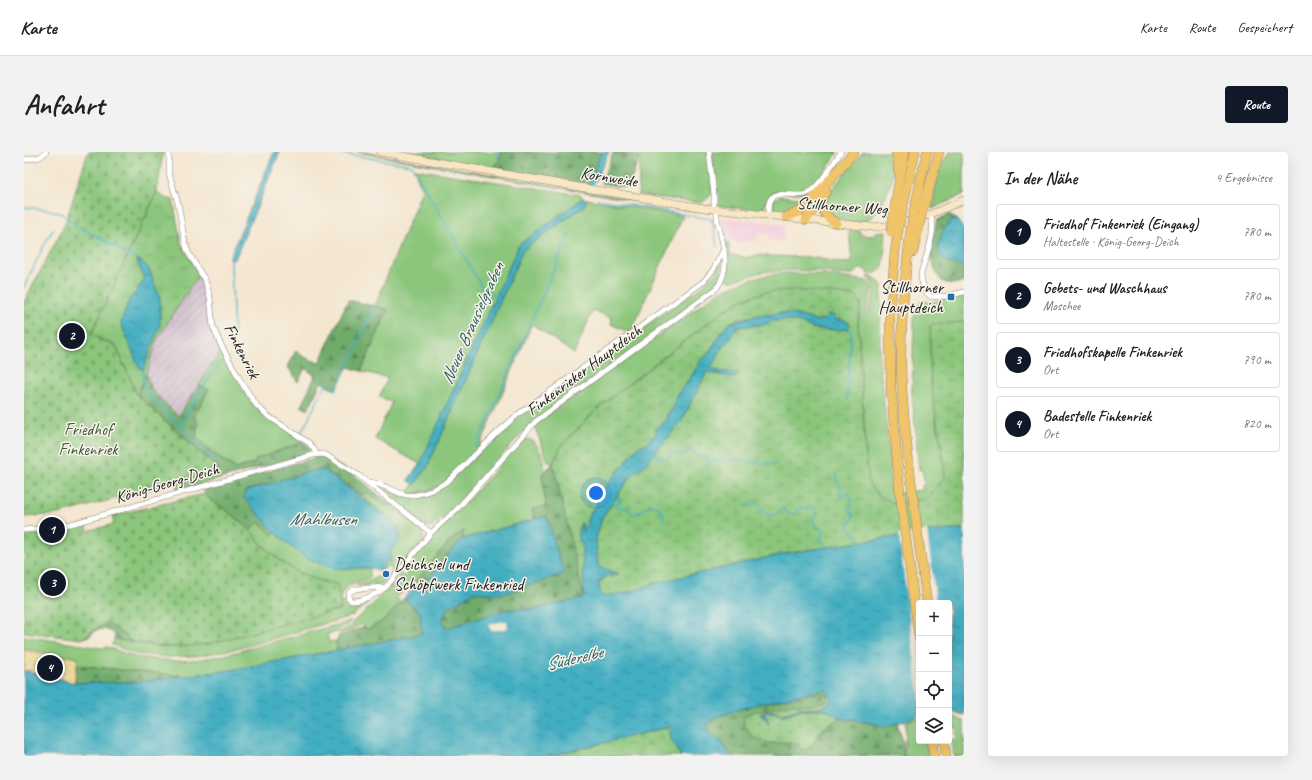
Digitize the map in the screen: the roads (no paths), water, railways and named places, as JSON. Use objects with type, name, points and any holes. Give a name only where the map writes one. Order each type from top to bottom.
[{"type":"highway","points":[[786,217],[805,208],[854,152]]},
{"type":"highway","points":[[806,220],[860,152]]},
{"type":"highway","points":[[896,152],[898,165],[898,187],[889,353],[893,425],[900,493],[919,636]]},
{"type":"highway","points":[[898,187],[905,152]]},
{"type":"highway","points":[[896,220],[915,152]]},
{"type":"highway","points":[[921,214],[927,152]]},
{"type":"highway","points":[[926,600],[903,404],[901,361],[902,316],[906,263],[915,227],[921,214],[938,152]]},
{"type":"highway","points":[[932,174],[944,152]]},
{"type":"highway","points":[[822,198],[824,213],[829,219],[836,223]]},
{"type":"highway","points":[[805,208],[804,212],[806,220]]},
{"type":"highway","points":[[932,744],[934,756]]},
{"type":"highway","points":[[944,744],[946,756]]},
{"type":"main road","name":"Kornweide","points":[[380,152],[602,191],[715,209]]},
{"type":"main road","name":"Stillhorner Weg","points":[[715,209],[871,227],[891,226],[908,222],[921,214],[964,200]]},
{"type":"street","points":[[24,160],[40,157],[46,152]]},
{"type":"street","name":"Finkenriek","points":[[169,152],[169,174],[178,203],[185,243],[188,252],[201,271],[207,285],[210,296],[213,327],[241,382],[257,406],[268,416],[311,445],[316,454],[326,455],[358,475],[431,534]]},
{"type":"street","name":"Finkenrieker Hauptdeich","points":[[386,587],[355,589],[350,592],[348,597],[351,601],[360,600],[386,587],[431,534],[457,509],[541,417],[713,293],[721,283],[726,259],[716,216],[709,152]]},
{"type":"street","points":[[768,215],[770,201],[776,195],[803,196],[811,192],[841,152]]},
{"type":"street","points":[[921,214],[932,219],[933,228],[921,274],[921,280],[926,293],[931,297],[947,296],[964,292]]},
{"type":"street","name":"Finkenrieker Hauptdeich","points":[[367,482],[376,482],[398,493],[411,495],[438,487],[448,481],[517,415],[703,282],[714,270],[724,249]]},
{"type":"street","name":"König-Georg-Deich","points":[[24,530],[71,524],[316,454]]},
{"type":"water","points":[[274,152],[280,152],[235,259],[229,259]]},
{"type":"water","points":[[602,152],[609,152],[595,182],[590,180]]},
{"type":"water","points":[[583,198],[587,199],[584,206],[523,250],[427,468],[414,485],[408,480],[420,464],[519,245]]},
{"type":"water","points":[[951,220],[957,220],[964,230],[964,266],[947,262],[940,254],[938,249],[942,233]]},
{"type":"water","points":[[137,259],[149,269],[160,298],[160,325],[143,370],[138,366],[121,323],[129,300],[144,280]]},
{"type":"water","name":"Süderelbe","points":[[778,313],[795,314],[817,321],[826,319],[828,314],[835,316],[836,320],[842,320],[850,323],[848,329],[835,330],[812,328],[798,322],[788,320],[772,321],[763,325],[737,327],[729,340],[723,346],[711,368],[739,374],[735,378],[706,372],[681,422],[643,467],[636,471],[628,480],[602,518],[596,538],[598,566],[619,574],[610,577],[611,573],[609,573],[604,579],[599,581],[599,588],[602,596],[628,593],[655,583],[783,554],[937,531],[964,529],[964,715],[952,712],[952,600],[916,600],[916,716],[885,726],[859,722],[855,719],[849,720],[840,718],[827,710],[822,709],[800,709],[782,716],[775,712],[781,714],[794,711],[800,707],[811,708],[829,704],[831,698],[828,691],[823,690],[780,699],[742,709],[714,719],[707,724],[710,735],[722,741],[727,751],[732,756],[680,756],[671,739],[670,733],[673,726],[549,756],[24,756],[24,671],[30,671],[32,673],[74,683],[136,682],[231,670],[422,634],[420,612],[404,598],[418,584],[421,587],[462,539],[547,516],[564,574],[502,594],[474,592],[447,609],[442,622],[447,628],[508,609],[531,610],[584,598],[582,545],[578,539],[580,524],[582,523],[583,534],[590,512],[593,510],[607,485],[637,448],[645,444],[656,434],[656,428],[668,419],[666,416],[673,410],[674,403],[681,389],[686,385],[700,362],[710,352],[722,331],[730,323],[758,315]]},
{"type":"water","name":"Mahlbusen","points":[[324,470],[383,514],[385,512],[385,515],[400,531],[401,535],[398,544],[390,554],[390,559],[392,561],[386,561],[384,564],[386,567],[381,572],[369,568],[345,569],[329,567],[314,562],[291,547],[281,538],[244,498],[245,491],[308,472]]},
{"type":"water","points":[[766,711],[774,712],[763,714],[767,717],[769,725],[765,718],[760,714]]},
{"type":"waterway","points":[[333,152],[412,165],[484,291],[497,296]]},
{"type":"waterway","points":[[497,158],[499,152]]},
{"type":"waterway","name":"Neuer Brausielgraben","points":[[591,185],[595,175]]},
{"type":"waterway","points":[[597,199],[710,219],[712,220],[717,246]]},
{"type":"waterway","points":[[24,207],[50,210],[62,214],[74,224],[137,259]]},
{"type":"waterway","points":[[24,287],[48,237],[54,229]]},
{"type":"waterway","points":[[476,447],[570,233]]},
{"type":"waterway","points":[[231,344],[234,337],[232,259]]},
{"type":"waterway","points":[[301,433],[325,386],[336,390],[356,349],[373,304]]},
{"type":"waterway","points":[[847,399],[851,335],[851,330],[848,329]]},
{"type":"waterway","points":[[179,425],[220,362]]},
{"type":"waterway","points":[[143,370],[143,385],[148,394],[215,461]]},
{"type":"waterway","points":[[653,453],[666,459],[673,453],[685,455],[689,451],[693,450],[695,454],[706,457],[709,460],[733,460],[776,464]]},
{"type":"waterway","points":[[837,474],[837,481],[841,488],[839,495],[843,497],[845,494],[848,494],[852,501],[850,511],[853,515],[853,520],[849,523],[849,525],[852,531],[859,536],[859,542]]},
{"type":"waterway","points":[[614,498],[621,499],[620,502],[616,504],[617,507],[627,508],[632,514],[635,515],[648,506],[651,505],[657,507],[661,511],[664,519]]},
{"type":"waterway","points":[[743,505],[747,506],[751,503],[758,503],[764,513],[768,515],[776,515],[783,508],[787,513],[793,515],[801,507],[808,510],[815,507],[817,508],[817,514],[813,518],[814,524],[819,529],[823,528],[825,530],[821,537],[825,547]]},
{"type":"place","name":"Stillhorner Hauptdeich","points":[[951,297]]},
{"type":"place","name":"Gebets- und Waschhaus","points":[[72,336]]},
{"type":"place","name":"Friedhof Finkenriek (Eingang)","points":[[52,530]]},
{"type":"place","name":"Deichsiel und Schöpfwerk Finkenried","points":[[386,574]]},
{"type":"place","name":"Friedhofskapelle Finkenriek","points":[[53,583]]},
{"type":"place","name":"Badestelle Finkenriek","points":[[50,668]]},
{"type":"park label","name":"Friedhof Finkenriek","points":[[88,439]]}]
